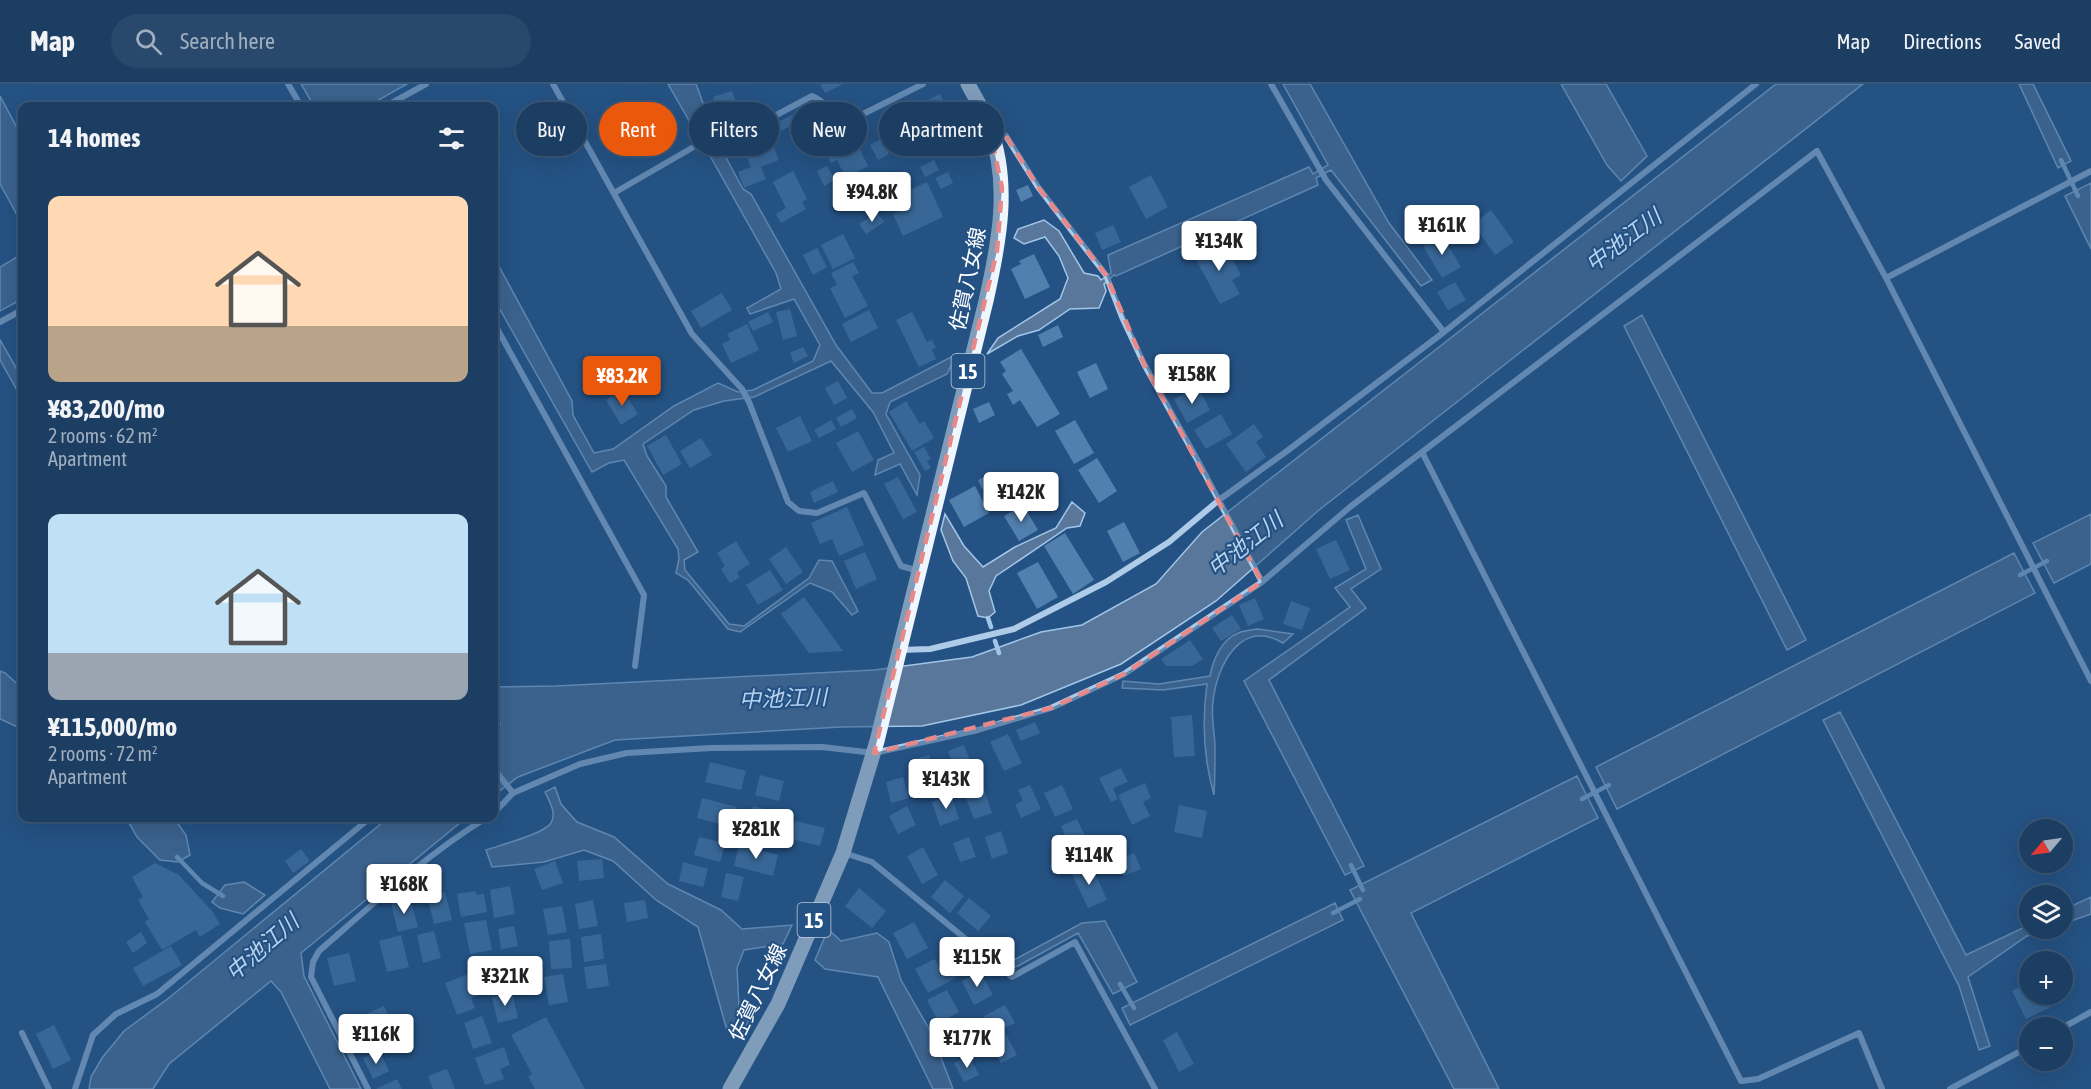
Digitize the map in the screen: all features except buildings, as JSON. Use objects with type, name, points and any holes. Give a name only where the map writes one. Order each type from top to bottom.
[{"type":"main road","name":"佐賀八女線","points":[[968,84],[977,102]]},
{"type":"main road","name":"佐賀八女線","points":[[899,655],[997,251],[1002,189],[997,156]]},
{"type":"main road","name":"15","points":[[875,747],[899,655]]},
{"type":"main road","name":"佐賀八女線","points":[[730,1089],[778,1004],[843,853],[875,747]]},
{"type":"street","points":[[288,84],[299,102]]},
{"type":"street","points":[[393,102],[426,84]]},
{"type":"street","points":[[553,84],[692,334],[742,389],[788,502],[800,512],[817,513],[864,493],[901,566],[920,571]]},
{"type":"street","points":[[614,194],[716,134],[766,120],[812,96],[824,101],[838,117],[851,120],[923,84]]},
{"type":"street","points":[[1271,84],[1326,180],[1444,332]]},
{"type":"street","points":[[899,655],[1014,629],[1106,582],[1169,542],[1219,500],[1444,332],[1756,84]]},
{"type":"street","points":[[1004,135],[1038,187],[1108,278],[1122,317],[1144,364],[1261,580]]},
{"type":"street","points":[[498,809],[513,793],[580,764],[627,753],[711,748],[875,747],[978,730],[1051,708],[1124,674],[1261,580],[1350,507],[1817,151],[1886,278],[2091,681]]},
{"type":"street","points":[[1886,278],[2091,171]]},
{"type":"street","points":[[0,322],[18,312]]},
{"type":"street","points":[[498,330],[644,594],[635,666]]},
{"type":"street","points":[[1422,452],[1741,1081],[1758,1079],[1858,1033],[1882,1089]]},
{"type":"street","points":[[498,774],[513,793]]},
{"type":"street","points":[[75,1089],[93,1035],[116,1014],[157,994],[365,822]]},
{"type":"street","points":[[368,1089],[311,977],[313,962],[319,951],[408,874],[480,822]]},
{"type":"street","points":[[843,853],[872,862],[1012,977],[1075,942],[1155,1089]]},
{"type":"street","points":[[2073,1022],[2091,1012]]},
{"type":"street","points":[[22,1033],[49,1089]]},
{"type":"street","points":[[1950,1089],[2019,1052]]},
{"type":"highlighted area","points":[[989,126],[1006,136],[1038,187],[1106,275],[1144,364],[1262,582],[1124,674],[1051,708],[874,753],[997,251],[1002,188]]},
{"type":"water","points":[[301,84],[407,84],[375,102],[312,102]]},
{"type":"water","points":[[668,84],[696,84],[703,102],[689,102],[689,121]]},
{"type":"water","points":[[1283,84],[1310,84],[1389,223],[1432,280],[1421,286],[1331,170],[1316,178],[1318,185],[1114,275],[1104,284],[1106,291],[1099,308],[1070,309],[1039,330],[1018,336],[987,354],[998,338],[1060,299],[1068,278],[1059,256],[1045,237],[1024,244],[1014,238],[1018,229],[1044,220],[1059,231],[1084,273],[1098,276],[1101,280],[1111,273],[1108,255],[1309,167],[1313,174],[1328,165]]},
{"type":"water","points":[[1561,84],[1606,84],[1647,156],[1621,181],[1607,165]]},
{"type":"water","name":"中池江川","points":[[1776,84],[1863,84],[1319,510],[1216,601],[1121,664],[1021,705],[922,726],[841,727],[615,740],[518,777],[498,792],[500,724],[498,721],[498,687],[874,670],[972,657],[1041,632],[1082,625],[1156,584],[1202,532]]},
{"type":"water","points":[[2019,84],[2033,84],[2071,161],[2058,168]]},
{"type":"water","points":[[0,96],[18,130],[18,217],[0,184]]},
{"type":"water","points":[[710,156],[725,156],[743,189],[751,194],[836,345],[872,393],[882,393],[957,354],[947,374],[890,402],[886,414],[920,475],[917,495],[900,464],[875,475],[878,460],[894,453],[873,412],[831,361],[754,397],[724,401],[694,410],[643,444],[647,456],[666,486],[666,497],[698,552],[684,560],[685,570],[729,624],[744,626],[809,578],[819,560],[832,561],[858,611],[852,615],[832,592],[810,583],[740,632],[728,629],[688,580],[676,573],[679,559],[678,549],[624,460],[609,463],[592,472],[498,306],[498,264],[572,401],[573,415],[594,453],[613,449],[674,406],[718,383],[738,392],[753,390],[813,361],[820,345],[794,299],[750,314],[747,308],[781,289],[776,273]]},
{"type":"water","points":[[2091,183],[2091,249],[2065,196]]},
{"type":"water","points":[[18,256],[18,301],[0,311],[0,267]]},
{"type":"water","points":[[1642,315],[1806,640],[1787,650],[1624,326]]},
{"type":"water","points":[[0,340],[18,371],[18,392],[0,360]]},
{"type":"water","points":[[1072,502],[1085,513],[1080,526],[1067,528],[996,576],[989,591],[995,612],[988,618],[978,616],[966,578],[953,561],[941,530],[945,514],[964,546],[983,567],[1015,547],[1056,528]]},
{"type":"water","points":[[2091,514],[2091,564],[2054,583],[2033,543]]},
{"type":"water","points":[[1358,515],[1381,569],[1351,589],[1366,608],[1269,680],[1364,866],[1345,875],[1244,681],[1350,607],[1335,588],[1366,569],[1346,520]]},
{"type":"water","points":[[2014,553],[2035,593],[1617,809],[1596,767]]},
{"type":"water","points":[[1258,629],[1293,634],[1283,643],[1268,637],[1255,636],[1243,641],[1226,660],[1215,687],[1212,706],[1215,744],[1214,795],[1205,740],[1207,684],[1163,690],[1122,688],[1123,681],[1159,684],[1210,676],[1216,657],[1227,640],[1240,632]]},
{"type":"water","points":[[0,671],[18,684],[18,727],[0,719]]},
{"type":"water","points":[[1840,712],[1966,955],[2019,930],[2019,939],[2023,939],[1968,977],[1990,1046],[1979,1050],[1959,986],[1823,720]]},
{"type":"water","points":[[1577,776],[1598,818],[1411,913],[1499,1089],[1454,1089],[1350,890]]},
{"type":"water","points":[[555,787],[561,804],[577,822],[614,837],[668,884],[721,910],[742,929],[792,925],[783,944],[744,950],[737,968],[739,1007],[750,1019],[739,1039],[726,1027],[698,927],[656,900],[613,861],[584,850],[544,862],[492,867],[486,850],[531,835],[551,823],[553,811],[545,792]]},
{"type":"water","points":[[128,822],[177,822],[186,835],[190,855],[178,862],[160,860],[137,837]]},
{"type":"water","name":"中池江川","points":[[383,822],[461,822],[301,953],[304,976],[361,1089],[330,1089],[281,992],[271,981],[169,1064],[153,1089],[89,1089],[91,1077],[102,1058],[124,1031],[170,997]]},
{"type":"water","points":[[244,882],[265,895],[243,914],[220,908],[212,902],[225,885]]},
{"type":"water","points":[[2091,897],[2091,914],[2073,920],[2073,905]]},
{"type":"water","points":[[1335,903],[1343,920],[1130,1025],[1122,1008]]},
{"type":"water","points":[[1105,921],[1137,982],[1113,994],[1078,933],[1018,966],[1010,968],[991,947],[998,941],[1014,960],[1082,923]]},
{"type":"water","points":[[828,929],[841,941],[877,933],[889,942],[901,980],[932,1034],[953,1089],[933,1089],[878,977],[825,969],[815,960]]},
{"type":"waterway","points":[[2061,160],[2078,196]]},
{"type":"waterway","points":[[2020,575],[2047,561]]},
{"type":"waterway","points":[[988,618],[991,627]]},
{"type":"waterway","points":[[995,641],[999,653]]},
{"type":"waterway","points":[[1582,799],[1609,785]]},
{"type":"waterway","points":[[177,857],[202,883],[223,896]]},
{"type":"waterway","points":[[1351,865],[1363,890]]},
{"type":"waterway","points":[[1333,913],[1360,899]]},
{"type":"waterway","points":[[1120,984],[1134,1008]]}]
